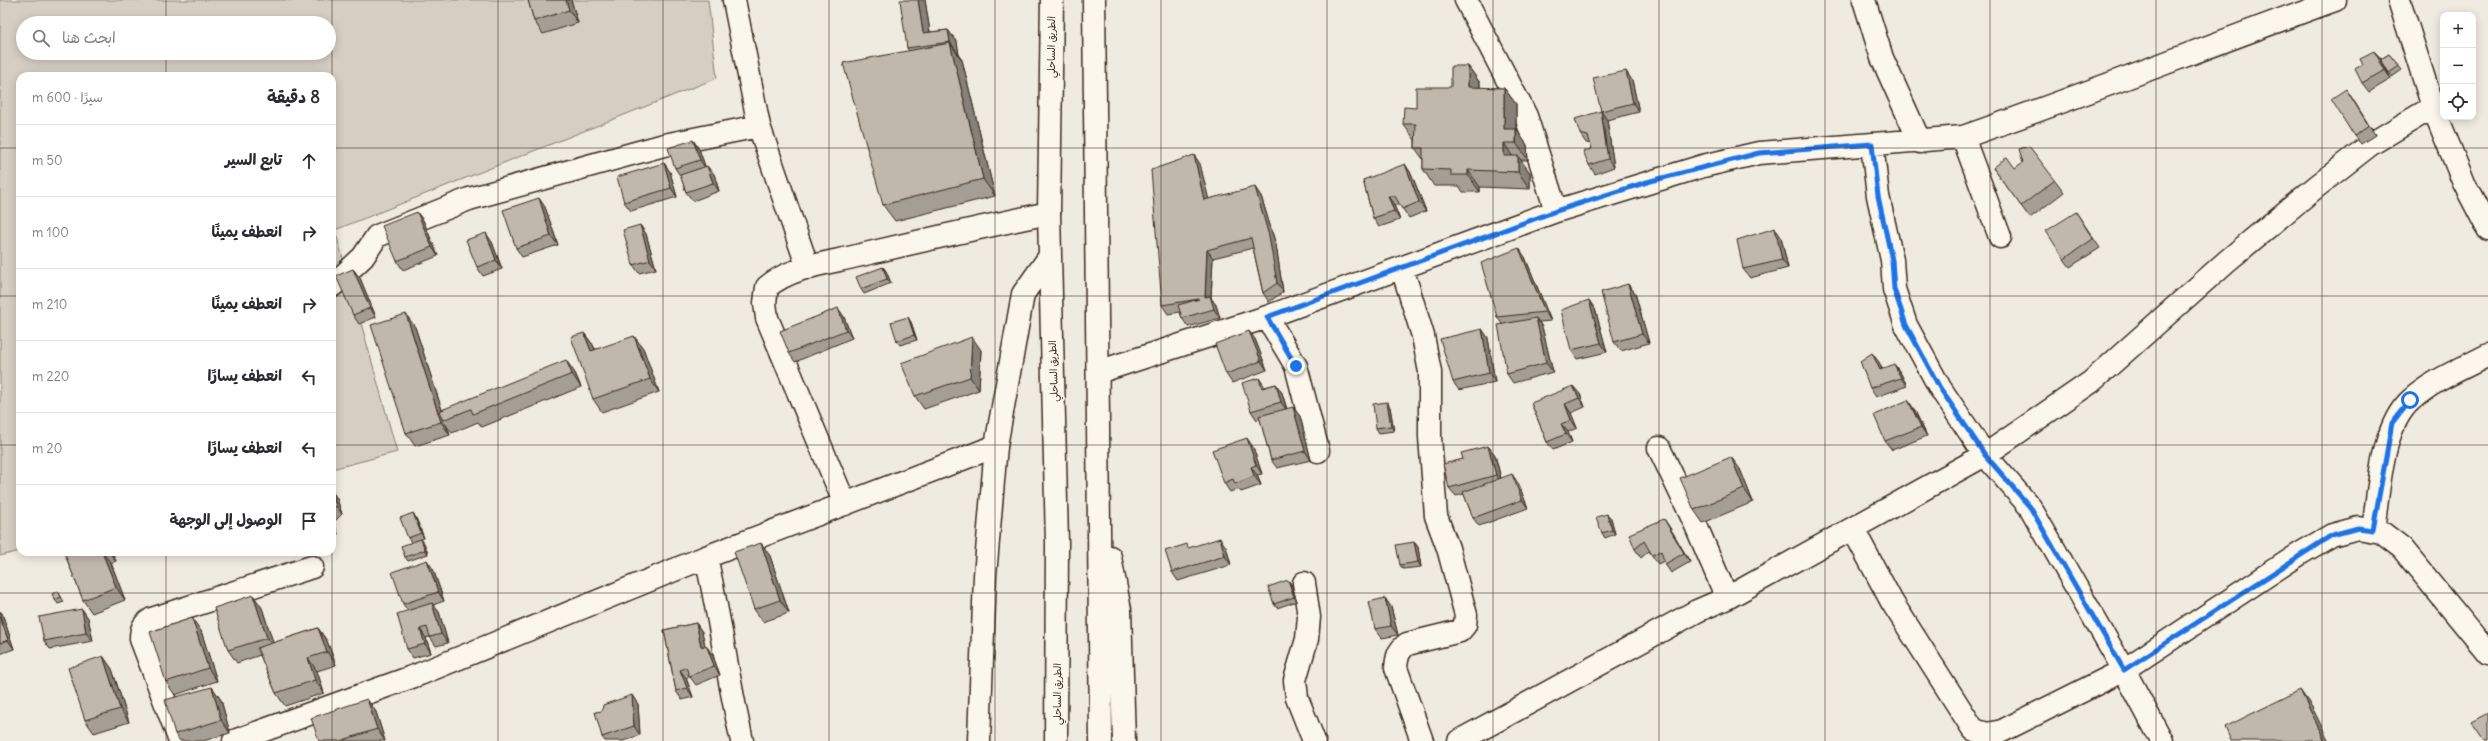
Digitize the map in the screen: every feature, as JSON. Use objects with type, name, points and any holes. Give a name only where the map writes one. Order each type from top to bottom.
[{"type":"main road","points":[[734,0],[759,126],[808,268]]},
{"type":"main road","name":"الطريق الساحلي","points":[[1052,0],[1049,213],[1057,543],[1056,741]]},
{"type":"main road","points":[[1094,0],[1102,707],[1101,741]]},
{"type":"main road","points":[[1466,0],[1526,116],[1556,211]]},
{"type":"main road","points":[[1864,0],[1882,58],[1920,142]]},
{"type":"main road","points":[[1098,372],[1267,317],[1556,211],[1647,182],[1759,153],[1872,144],[1920,142],[1963,137],[2078,97],[2206,47],[2335,0]]},
{"type":"main road","points":[[2399,0],[2433,107],[2464,183],[2488,229]]},
{"type":"main road","points":[[1459,741],[1697,611],[1727,598],[1985,455],[2091,382],[2227,261],[2316,187],[2371,144],[2433,107]]},
{"type":"main road","points":[[336,282],[363,257],[377,236],[469,199],[664,145],[759,126]]},
{"type":"main road","points":[[1963,137],[2000,237]]},
{"type":"main road","points":[[1872,144],[1878,196],[1899,307],[1906,325],[1940,388],[1985,455],[2030,507],[2124,670],[2162,741]]},
{"type":"main road","points":[[845,504],[768,318],[765,303],[767,287],[779,277],[808,268],[948,234],[1049,213]]},
{"type":"main road","points":[[979,741],[985,576],[996,446],[1023,294],[1050,256]]},
{"type":"main road","points":[[1402,268],[1423,336],[1430,372],[1430,436],[1436,516],[1448,548],[1466,615],[1465,625],[1460,631],[1407,644],[1400,649],[1397,656],[1396,668],[1422,741]]},
{"type":"main road","points":[[1267,317],[1296,366],[1318,451]]},
{"type":"main road","points":[[2373,530],[2392,423],[2410,400],[2431,385],[2488,356]]},
{"type":"main road","points":[[234,741],[420,674],[706,557],[996,446]]},
{"type":"main road","points":[[1659,448],[1694,520],[1727,598]]},
{"type":"main road","points":[[1100,504],[1120,610],[1124,660],[1124,741]]},
{"type":"main road","points":[[1853,529],[1892,602],[1973,729],[1981,734],[1990,734],[2002,731],[2124,670],[2332,535],[2358,528],[2381,532],[2402,548],[2488,653]]},
{"type":"main road","points":[[706,557],[718,609],[730,683],[742,741]]},
{"type":"main road","points":[[180,741],[141,639],[141,630],[144,624],[152,619],[312,567]]},
{"type":"main road","points":[[1304,583],[1309,617],[1307,639],[1295,680],[1296,698],[1314,741]]},
{"type":"shaded area","points":[[0,0],[708,0],[717,78],[336,230],[336,72],[16,72],[16,552],[0,556]]},
{"type":"shaded area","points":[[336,234],[397,452],[336,468]]},
{"type":"building","points":[[528,0],[566,0],[569,10],[534,21]]},
{"type":"building","points":[[900,0],[918,0],[923,33],[948,30],[950,42],[907,48]]},
{"type":"building","points":[[950,43],[983,179],[883,205],[843,63]]},
{"type":"building","points":[[2374,51],[2385,70],[2362,83],[2355,69],[2363,64],[2360,58]]},
{"type":"building","points":[[2389,54],[2399,66],[2389,73],[2381,59]]},
{"type":"building","points":[[1451,66],[1468,66],[1468,87],[1504,88],[1504,129],[1516,129],[1516,143],[1504,143],[1504,156],[1518,156],[1518,172],[1468,170],[1468,175],[1451,175],[1451,170],[1423,169],[1423,148],[1415,148],[1416,124],[1403,124],[1404,107],[1416,108],[1416,87],[1451,87]]},
{"type":"building","points":[[1626,71],[1633,103],[1601,111],[1593,78]]},
{"type":"building","points":[[2346,89],[2369,126],[2354,136],[2331,99]]},
{"type":"building","points":[[1601,111],[1608,159],[1589,165],[1583,151],[1592,149],[1588,136],[1580,134],[1575,119]]},
{"type":"building","points":[[693,140],[700,160],[675,168],[668,148]]},
{"type":"building","points":[[2029,146],[2055,180],[2021,206],[1993,168],[2007,157],[2015,168],[2023,162],[2019,149]]},
{"type":"building","points":[[1194,155],[1204,200],[1255,187],[1269,236],[1277,283],[1263,293],[1251,238],[1207,250],[1205,297],[1210,296],[1214,309],[1182,318],[1178,305],[1199,299],[1162,305],[1151,170]]},
{"type":"building","points":[[664,163],[671,188],[624,202],[617,177]]},
{"type":"building","points":[[1405,164],[1419,202],[1402,209],[1395,196],[1388,196],[1394,211],[1373,218],[1363,180]]},
{"type":"building","points":[[707,166],[713,183],[686,192],[680,175]]},
{"type":"building","points":[[539,198],[551,236],[516,248],[503,210]]},
{"type":"building","points":[[417,212],[432,247],[397,261],[382,226]]},
{"type":"building","points":[[2076,212],[2093,239],[2064,259],[2046,231]]},
{"type":"building","points":[[640,225],[650,260],[633,265],[623,230]]},
{"type":"building","points":[[1775,228],[1782,260],[1743,269],[1737,240]]},
{"type":"building","points":[[486,233],[496,260],[477,267],[466,240]]},
{"type":"building","points":[[1519,248],[1545,312],[1497,317],[1481,263]]},
{"type":"building","points":[[883,267],[887,279],[861,289],[856,277]]},
{"type":"building","points":[[353,269],[370,308],[353,315],[336,276]]},
{"type":"building","points":[[1628,284],[1642,334],[1614,342],[1601,292]]},
{"type":"building","points":[[1589,300],[1601,343],[1571,350],[1561,310]]},
{"type":"building","points":[[838,308],[846,330],[789,353],[780,331]]},
{"type":"building","points":[[406,314],[441,422],[406,433],[371,325]]},
{"type":"building","points":[[908,317],[914,335],[897,341],[891,322]]},
{"type":"building","points":[[1536,318],[1546,363],[1507,374],[1498,325]]},
{"type":"building","points":[[1482,329],[1489,373],[1453,382],[1440,339]]},
{"type":"building","points":[[1249,331],[1261,361],[1226,374],[1215,344]]},
{"type":"building","points":[[584,333],[591,351],[634,336],[650,379],[593,399],[571,337]]},
{"type":"building","points":[[972,337],[970,377],[915,396],[901,363]]},
{"type":"building","points":[[1872,353],[1880,370],[1894,364],[1901,378],[1870,388],[1860,361]]},
{"type":"building","points":[[566,360],[572,374],[473,414],[471,409],[443,420],[439,411]]},
{"type":"building","points":[[1259,378],[1262,388],[1276,384],[1281,402],[1251,411],[1242,383]]},
{"type":"building","points":[[1573,386],[1579,398],[1565,404],[1571,420],[1561,424],[1566,434],[1547,442],[1531,403]]},
{"type":"building","points":[[1908,400],[1921,427],[1885,441],[1874,415]]},
{"type":"building","points":[[1387,402],[1391,426],[1376,428],[1373,404]]},
{"type":"building","points":[[1293,407],[1305,451],[1271,460],[1259,416]]},
{"type":"building","points":[[1247,438],[1256,465],[1251,467],[1254,476],[1235,484],[1233,479],[1224,483],[1212,450]]},
{"type":"building","points":[[1488,446],[1496,475],[1449,488],[1443,464],[1463,459],[1461,453]]},
{"type":"building","points":[[1731,457],[1744,489],[1694,510],[1680,478]]},
{"type":"building","points":[[1512,474],[1522,500],[1473,518],[1463,492]]},
{"type":"building","points":[[413,513],[421,533],[408,538],[400,518]]},
{"type":"building","points":[[1607,514],[1612,530],[1602,533],[1596,517]]},
{"type":"building","points":[[1664,519],[1684,553],[1665,564],[1661,551],[1652,555],[1644,541],[1635,549],[1629,534]]},
{"type":"building","points":[[1220,538],[1225,556],[1172,572],[1165,551],[1187,544],[1188,548]]},
{"type":"building","points":[[421,539],[425,550],[405,557],[401,546]]},
{"type":"building","points":[[1414,542],[1418,562],[1400,565],[1396,545]]},
{"type":"building","points":[[761,543],[780,600],[754,609],[734,552]]},
{"type":"building","points":[[66,556],[104,556],[116,587],[83,600]]},
{"type":"building","points":[[427,560],[438,592],[403,604],[392,572]]},
{"type":"building","points":[[1288,580],[1294,597],[1274,604],[1268,587]]},
{"type":"building","points":[[58,591],[61,597],[55,600],[52,594]]},
{"type":"building","points":[[253,595],[267,638],[228,650],[214,608]]},
{"type":"building","points":[[1385,598],[1391,626],[1375,629],[1369,602]]},
{"type":"building","points":[[432,603],[441,634],[430,637],[427,627],[420,629],[425,644],[407,649],[397,614]]},
{"type":"building","points":[[82,609],[86,633],[44,641],[39,617]]},
{"type":"building","points":[[0,617],[8,640],[0,643]]},
{"type":"building","points":[[192,618],[208,668],[166,682],[150,632]]},
{"type":"building","points":[[696,623],[701,646],[707,647],[714,666],[689,676],[686,667],[680,670],[687,688],[676,691],[664,630]]},
{"type":"building","points":[[318,628],[327,652],[308,658],[315,680],[276,693],[257,648]]},
{"type":"building","points":[[103,656],[120,709],[85,720],[68,668]]},
{"type":"building","points":[[212,687],[221,720],[175,734],[165,700]]},
{"type":"building","points":[[2300,690],[2325,741],[2231,741],[2225,727]]},
{"type":"building","points":[[632,695],[634,726],[602,737],[595,712],[602,711],[603,705]]},
{"type":"building","points":[[367,699],[377,729],[340,741],[319,741],[311,718]]},
{"type":"building","points":[[2488,713],[2488,741],[2484,741],[2471,722]]},
{"type":"route","points":[[1296,366],[1267,317],[1556,211],[1647,182],[1703,166],[1759,153],[1872,144],[1878,196],[1892,260],[1894,289],[1906,325],[1940,388],[1985,455],[2009,480],[2030,507],[2124,670],[2301,553],[2332,535],[2358,528],[2373,530],[2382,470],[2392,423],[2410,400]]}]
